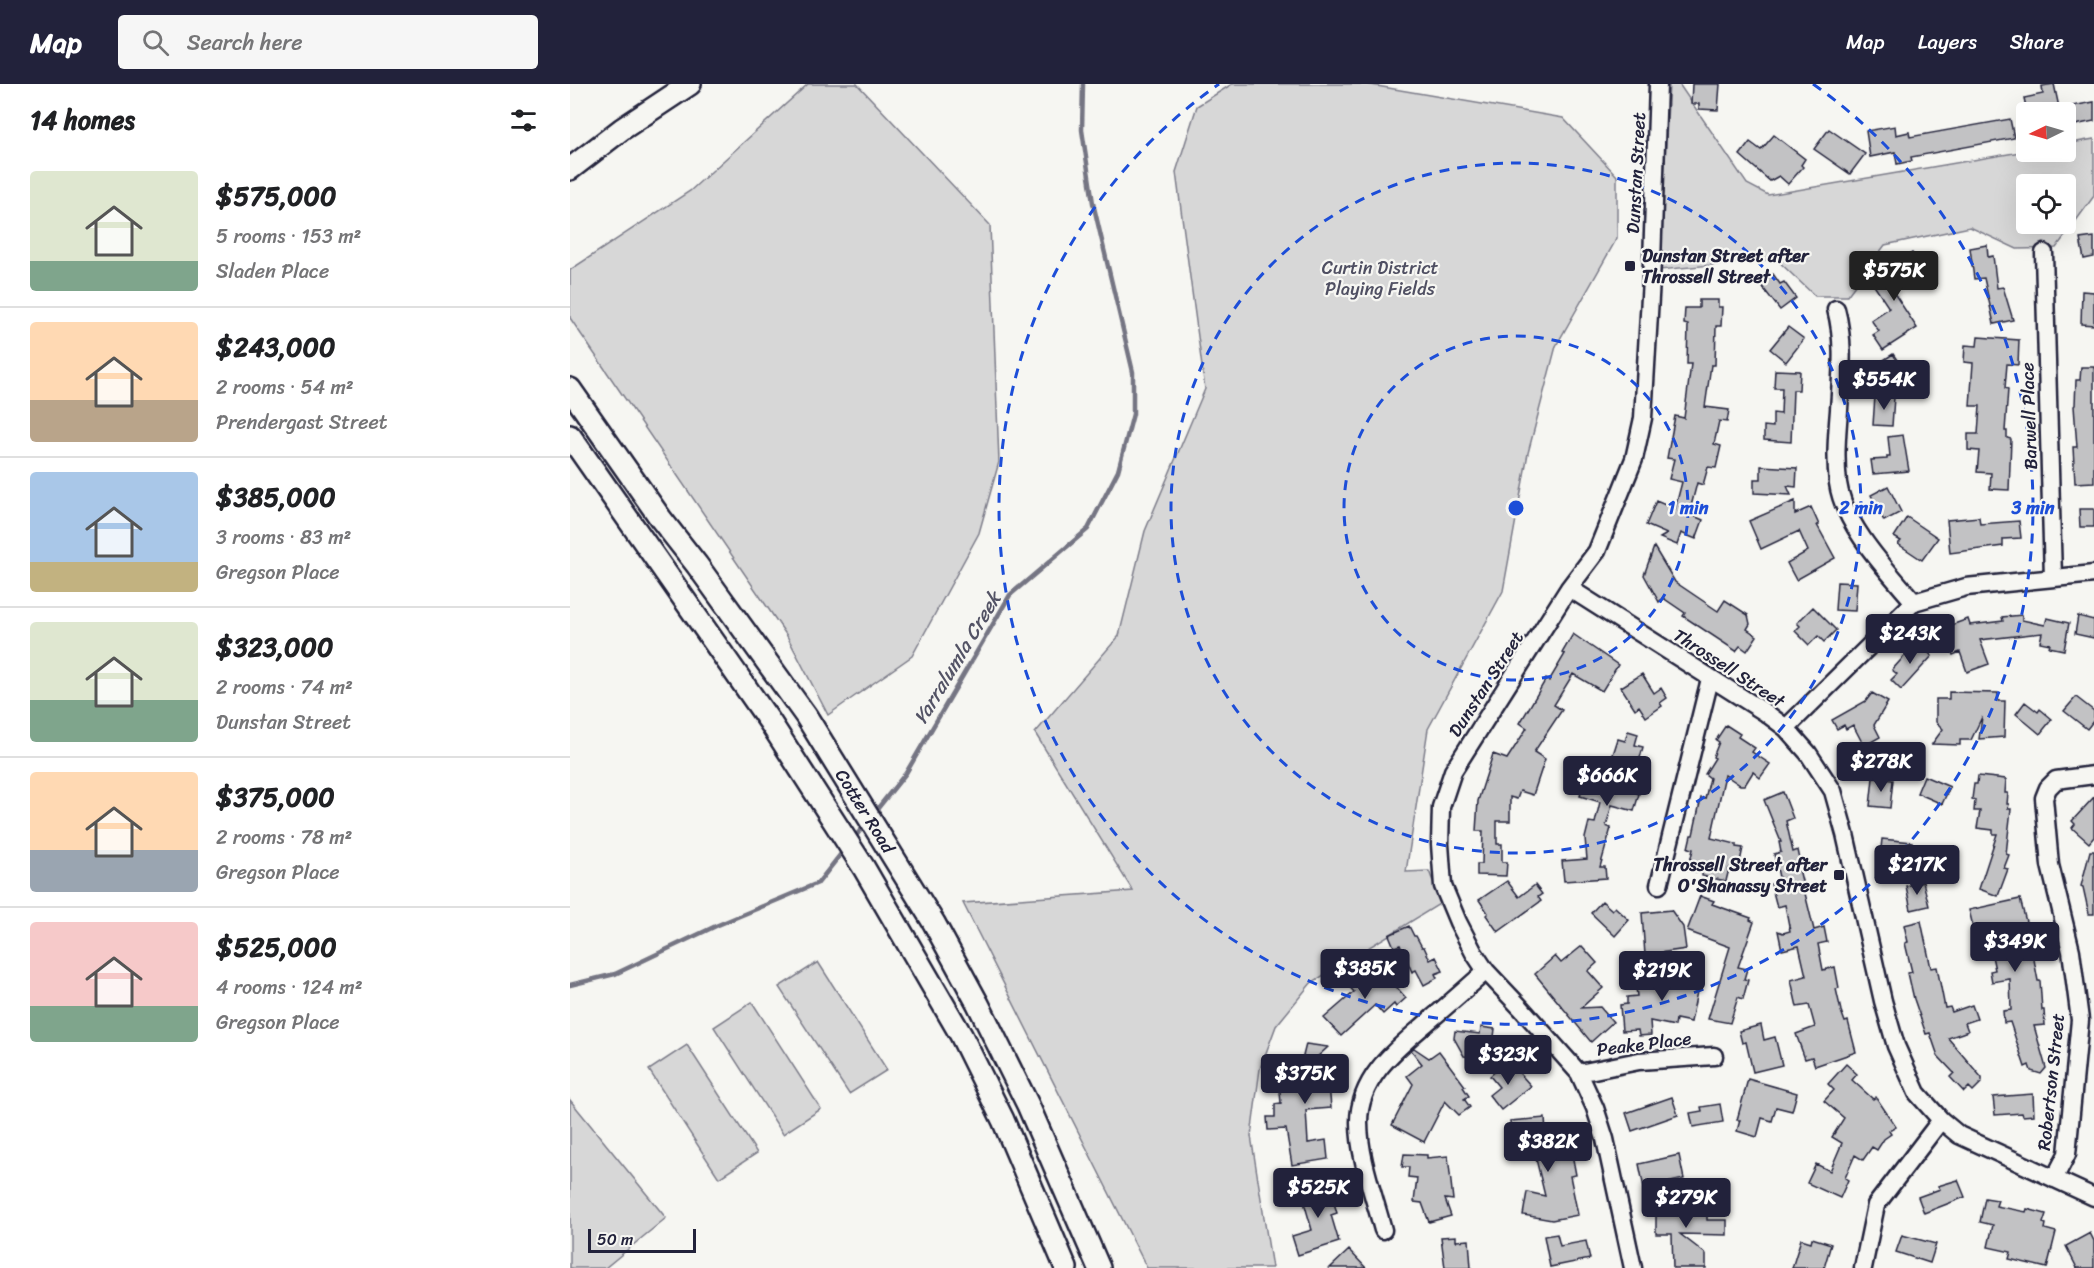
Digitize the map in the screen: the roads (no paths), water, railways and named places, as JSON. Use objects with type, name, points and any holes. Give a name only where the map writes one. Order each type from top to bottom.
[{"type":"main road","points":[[570,169],[622,129],[690,84]]},
{"type":"main road","name":"Cotter Road","points":[[570,389],[661,519],[806,716],[934,923],[978,1004],[1028,1105],[1099,1268]]},
{"type":"main road","name":"Cotter Road","points":[[570,436],[770,722],[864,868],[961,1035],[1003,1120],[1066,1268]]},
{"type":"street","name":"Dunstan Street","points":[[1633,1268],[1605,1139],[1595,1108],[1579,1073],[1486,971],[1458,922],[1443,886],[1440,844],[1441,807],[1453,771],[1569,588],[1597,550],[1620,500],[1635,459],[1643,418],[1659,85]]},
{"type":"street","name":"Barwell Place","points":[[2044,253],[2053,578]]},
{"type":"street","points":[[1836,309],[1842,330],[1835,452],[1838,485],[1847,513],[1886,569],[1914,602]]},
{"type":"street","points":[[1786,728],[1914,602],[1966,587],[2094,574]]},
{"type":"street","name":"Throssell Street","points":[[1569,588],[1766,713],[1786,728],[1808,753],[1833,791],[1883,1001],[1896,1046],[1917,1093],[1941,1120],[1959,1135],[2094,1197]]},
{"type":"street","points":[[1659,885],[1710,679]]},
{"type":"street","name":"Robertson Street","points":[[2054,1179],[2067,1154],[2080,1020],[2071,951],[2050,865],[2044,798],[2048,788],[2056,780],[2094,775]]},
{"type":"street","points":[[1383,1230],[1360,1140],[1360,1107],[1366,1089],[1375,1072],[1394,1051],[1486,971]]},
{"type":"street","name":"Peake Place","points":[[1579,1073],[1639,1061],[1714,1056]]},
{"type":"street","points":[[1863,1268],[1876,1205],[1941,1120]]},
{"type":"waterway","name":"Yarralumla Creek","points":[[874,813],[906,773],[1010,595],[1088,529],[1118,471],[1133,414],[1133,372],[1093,203],[1082,130],[1083,84]]},
{"type":"waterway","name":"Yarralumla Creek","points":[[853,839],[865,825]]},
{"type":"waterway","name":"Yarralumla Creek","points":[[570,985],[615,974],[718,925],[818,883],[844,850]]},
{"type":"place","name":"Dunstan Street after Throssell Street","points":[[1630,266]]},
{"type":"place","name":"Throssell Street after O'Shanassy Street","points":[[1839,875]]},
{"type":"park label","name":"Curtin District Playing Fields","points":[[1380,278]]}]
